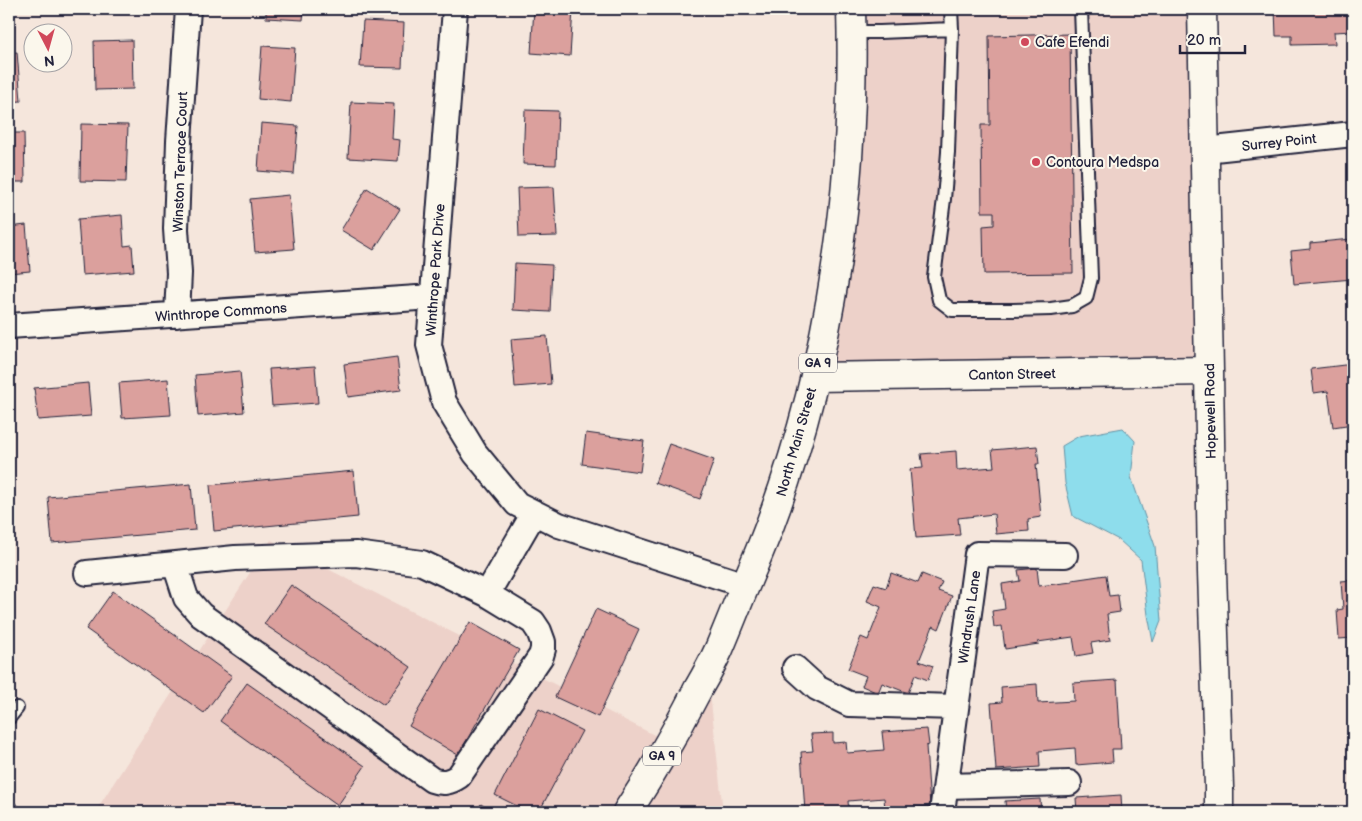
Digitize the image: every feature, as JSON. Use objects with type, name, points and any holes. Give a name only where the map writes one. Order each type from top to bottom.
[{"type":"street","name":"Winston Terrace Court","points":[[177,315],[179,273],[176,229],[179,141],[188,9]]},
{"type":"street","name":"Winthrope Park Drive","points":[[455,9],[429,345],[444,402],[475,453],[516,504],[559,525],[745,585]]},
{"type":"street","name":"Hopewell Road","points":[[1202,9],[1212,572],[1219,812]]},
{"type":"street","name":"North Main Street","points":[[626,812],[646,783],[682,721],[718,651],[772,520],[796,447],[815,377],[830,303],[842,222],[850,131],[851,20]]},
{"type":"street","name":"Surrey Point","points":[[1205,150],[1353,134]]},
{"type":"street","name":"Winthrope Commons","points":[[9,326],[432,297]]},
{"type":"street","name":"Canton Street","points":[[815,377],[1209,371]]},
{"type":"street","points":[[487,594],[534,513]]},
{"type":"street","points":[[87,573],[175,564],[235,558],[356,554],[422,563],[487,594],[533,622],[539,631],[543,649],[541,656],[459,776],[450,782],[439,783],[424,775],[201,615],[186,598],[175,564]]},
{"type":"street","name":"Windrush Lane","points":[[942,812],[977,554],[1065,555]]},
{"type":"street","points":[[795,668],[817,688],[849,704],[956,706]]},
{"type":"street","points":[[946,786],[1069,783]]},
{"type":"lane","points":[[951,9],[948,152],[934,277],[939,300],[952,310],[978,311],[1051,309],[1072,306],[1086,298],[1091,278],[1081,9]]},
{"type":"lane","points":[[851,20],[880,32],[952,29]]},
{"type":"lane","points":[[9,718],[17,708]]},
{"type":"shaded area","points":[[849,9],[1207,9],[1207,362],[814,371],[844,226]]},
{"type":"shaded area","points":[[271,540],[664,740],[707,665],[723,812],[95,812]]},
{"type":"water","points":[[1123,428],[1135,441],[1131,477],[1155,546],[1161,621],[1153,642],[1141,560],[1119,540],[1073,516],[1065,483],[1062,446],[1079,436]]},
{"type":"building","points":[[266,9],[304,9],[303,20],[266,18]]},
{"type":"building","points":[[534,9],[573,9],[570,56],[531,53]]},
{"type":"building","points":[[1275,9],[1353,9],[1353,31],[1334,32],[1335,44],[1292,45],[1292,36],[1276,36]]},
{"type":"building","points":[[363,21],[404,23],[402,68],[360,67]]},
{"type":"building","points":[[1070,34],[1073,273],[984,274],[983,226],[994,225],[994,212],[982,212],[981,125],[990,125],[989,36]]},
{"type":"building","points":[[132,40],[133,89],[95,90],[94,41]]},
{"type":"building","points":[[262,46],[295,48],[291,102],[258,99]]},
{"type":"building","points":[[17,52],[21,101],[9,102],[9,53]]},
{"type":"building","points":[[351,102],[394,104],[392,139],[400,140],[398,161],[348,158]]},
{"type":"building","points":[[525,110],[558,111],[556,165],[523,164]]},
{"type":"building","points":[[261,123],[298,126],[294,174],[258,171]]},
{"type":"building","points":[[81,124],[128,125],[126,182],[80,181]]},
{"type":"building","points":[[9,133],[24,133],[25,182],[9,182]]},
{"type":"building","points":[[554,187],[557,236],[519,237],[517,188]]},
{"type":"building","points":[[367,188],[400,209],[374,250],[341,230]]},
{"type":"building","points":[[289,195],[294,249],[255,252],[250,199]]},
{"type":"building","points":[[122,215],[124,246],[132,245],[134,271],[82,275],[78,219]]},
{"type":"building","points":[[26,225],[30,271],[9,273],[9,227]]},
{"type":"building","points":[[1351,239],[1353,279],[1294,284],[1291,251],[1310,249],[1310,243]]},
{"type":"building","points":[[515,263],[552,265],[550,312],[513,310]]},
{"type":"building","points":[[547,336],[551,384],[515,387],[511,339]]},
{"type":"building","points":[[397,357],[401,390],[348,397],[344,364]]},
{"type":"building","points":[[1353,364],[1353,424],[1333,427],[1328,391],[1314,393],[1311,369]]},
{"type":"building","points":[[315,366],[318,403],[272,406],[269,369]]},
{"type":"building","points":[[240,371],[244,412],[198,416],[195,375]]},
{"type":"building","points":[[168,379],[171,415],[122,418],[119,383]]},
{"type":"building","points":[[88,383],[91,416],[38,420],[34,388]]},
{"type":"building","points":[[586,433],[644,441],[640,472],[582,464]]},
{"type":"building","points":[[669,444],[714,460],[700,499],[655,483]]},
{"type":"building","points":[[1037,446],[1039,464],[1036,464],[1041,517],[1028,519],[1029,531],[996,534],[994,514],[958,518],[960,535],[916,538],[910,469],[923,468],[921,454],[956,451],[957,470],[994,467],[992,450]]},
{"type":"building","points":[[354,471],[358,517],[214,531],[210,485]]},
{"type":"building","points":[[191,484],[195,530],[52,543],[48,497]]},
{"type":"building","points":[[1037,568],[1039,586],[1106,575],[1109,596],[1118,595],[1120,612],[1107,614],[1110,640],[1091,643],[1093,653],[1076,656],[1073,637],[1005,649],[1002,626],[994,627],[992,611],[1005,609],[1002,584],[1020,581],[1018,570]]},
{"type":"building","points":[[891,573],[918,583],[922,574],[942,582],[938,591],[952,596],[939,629],[933,626],[919,661],[933,666],[928,680],[915,675],[908,693],[882,683],[878,693],[862,686],[866,676],[848,669],[861,637],[868,640],[881,607],[867,601],[874,584],[886,588]]},
{"type":"building","points":[[1353,580],[1353,638],[1339,639],[1337,610],[1343,609],[1341,581]]},
{"type":"building","points":[[291,585],[411,667],[384,705],[264,624]]},
{"type":"building","points":[[113,591],[232,676],[204,713],[86,629]]},
{"type":"building","points":[[596,609],[639,629],[598,717],[555,697]]},
{"type":"building","points":[[470,622],[519,650],[458,755],[409,726]]},
{"type":"building","points":[[1117,680],[1121,749],[1112,749],[1113,762],[1076,765],[1075,748],[1039,751],[1040,767],[996,770],[991,703],[1002,702],[1001,687],[1037,684],[1038,703],[1074,701],[1073,683]]},
{"type":"building","points":[[247,683],[365,766],[338,805],[220,721]]},
{"type":"building","points":[[539,709],[582,731],[539,812],[529,812],[495,795]]},
{"type":"building","points":[[927,729],[929,745],[926,746],[930,806],[885,809],[884,798],[848,801],[849,812],[805,812],[801,752],[813,751],[811,734],[833,733],[833,743],[846,742],[847,753],[884,750],[882,732]]},
{"type":"building","points":[[1121,795],[1122,812],[1077,812],[1076,798]]},
{"type":"building","points":[[1040,799],[1041,812],[1006,812],[1005,801]]},
{"type":"building","points":[[481,804],[492,812],[474,812]]},
{"type":"place","name":"Cafe Efendi","points":[[1025,42]]},
{"type":"place","name":"Contoura Medspa","points":[[1036,162]]}]
